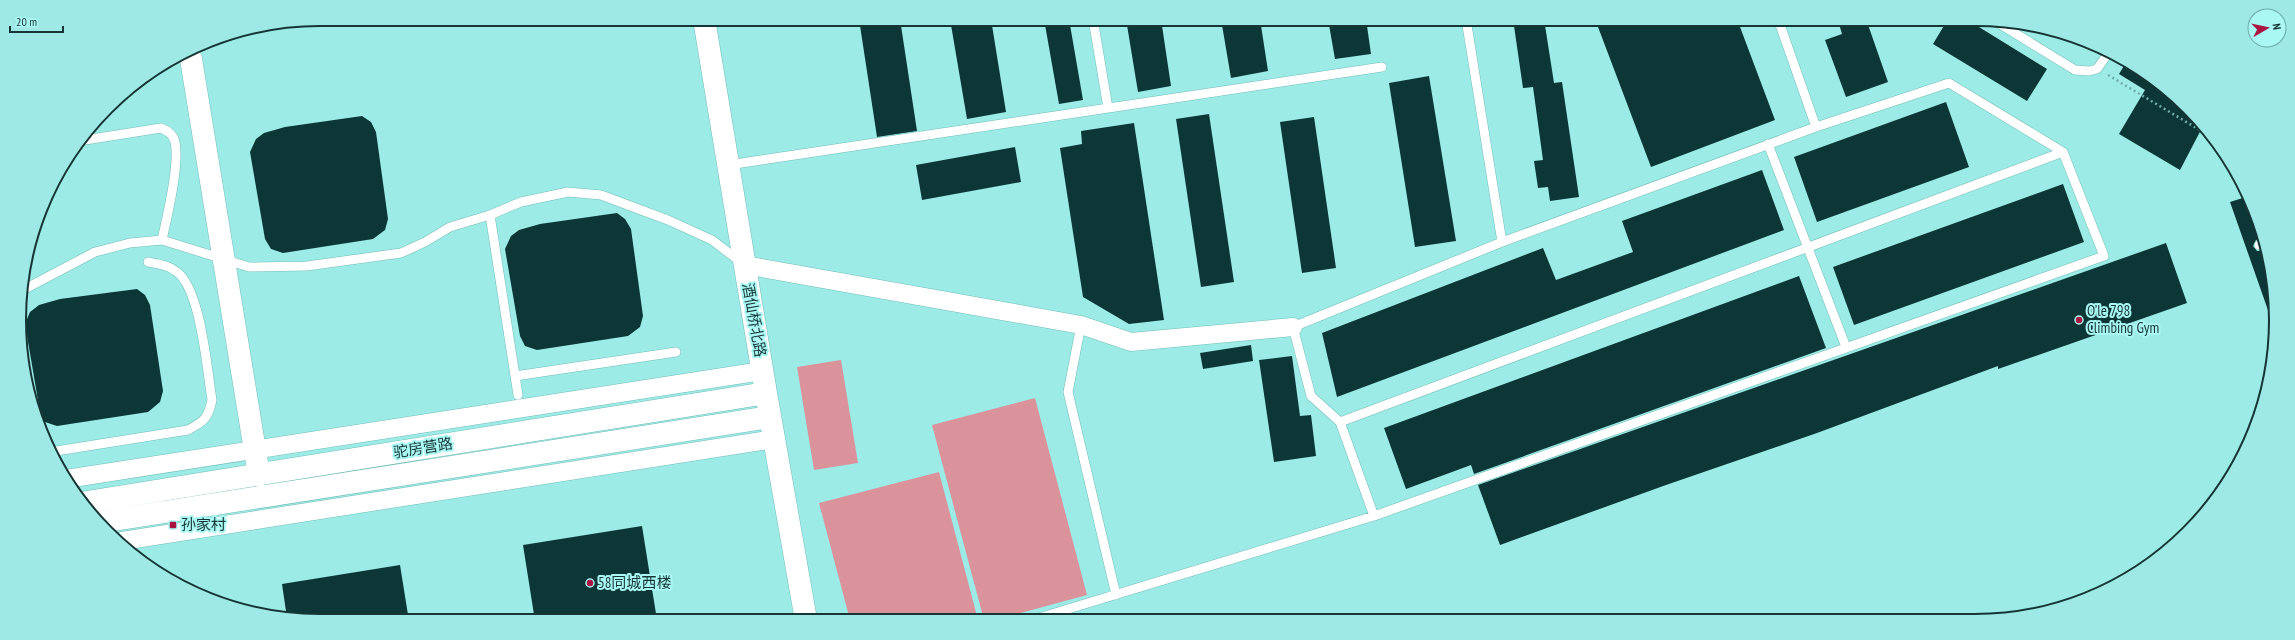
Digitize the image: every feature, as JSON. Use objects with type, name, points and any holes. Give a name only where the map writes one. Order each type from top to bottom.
[{"type":"main road","name":"酒仙桥北路","points":[[705,26],[762,371],[805,614]]},
{"type":"main road","points":[[191,60],[259,475]]},
{"type":"main road","name":"驼房营路","points":[[89,502],[766,393]]},
{"type":"main road","name":"驼房营路","points":[[106,521],[770,417]]},
{"type":"street","points":[[745,265],[1081,325],[1131,342],[1293,327]]},
{"type":"street","points":[[73,478],[762,371]]},
{"type":"street","points":[[125,540],[774,439]]},
{"type":"lane","points":[[1094,26],[1108,108]]},
{"type":"lane","points":[[1467,26],[1502,242]]},
{"type":"lane","points":[[1780,26],[1816,127]]},
{"type":"lane","points":[[2007,28],[2075,70],[2089,71],[2098,68],[2106,56]]},
{"type":"lane","points":[[728,165],[1382,67]]},
{"type":"lane","points":[[1052,614],[1374,516],[2104,256],[2063,152],[1949,83],[1768,144],[1502,242],[1293,327],[1311,396],[1340,422],[1374,516]]},
{"type":"lane","points":[[88,140],[161,128],[170,132],[175,142],[175,165],[162,240]]},
{"type":"lane","points":[[1768,144],[1846,347]]},
{"type":"lane","points":[[1340,422],[1806,246],[2063,152]]},
{"type":"lane","points":[[28,288],[51,277],[95,252],[130,243],[162,240],[249,267],[307,266],[401,253],[425,242],[450,227],[490,215],[521,202],[568,192],[601,195],[668,220],[712,240],[745,265]]},
{"type":"lane","points":[[490,215],[518,395]]},
{"type":"lane","points":[[57,451],[188,430],[202,422],[209,414],[212,400],[196,304],[189,288],[178,273],[164,264],[148,262]]},
{"type":"lane","points":[[1081,325],[1068,392],[1116,595]]},
{"type":"lane","points":[[515,376],[676,352]]},
{"type":"path","points":[[2098,68],[2199,129]]},
{"type":"shaded area","points":[[841,360],[858,463],[814,470],[797,367]]},
{"type":"shaded area","points":[[1035,398],[1087,595],[1017,614],[982,614],[932,425]]},
{"type":"shaded area","points":[[939,472],[976,614],[848,614],[819,503]]},
{"type":"building","points":[[860,26],[901,26],[917,131],[877,137]]},
{"type":"building","points":[[951,26],[992,26],[1006,112],[967,119]]},
{"type":"building","points":[[1045,26],[1070,26],[1083,100],[1059,104]]},
{"type":"building","points":[[1127,26],[1162,26],[1171,86],[1138,92]]},
{"type":"building","points":[[1222,26],[1261,26],[1268,71],[1231,78]]},
{"type":"building","points":[[1329,26],[1367,26],[1371,54],[1335,59]]},
{"type":"building","points":[[1514,26],[1545,26],[1554,83],[1562,82],[1579,197],[1550,201],[1548,187],[1538,188],[1534,161],[1543,160],[1533,87],[1523,88]]},
{"type":"building","points":[[1598,26],[1740,26],[1775,120],[1651,167]]},
{"type":"building","points":[[1840,26],[1868,26],[1888,82],[1846,97],[1825,40],[1842,34]]},
{"type":"building","points":[[1944,26],[1978,26],[2047,69],[2027,101],[1933,44]]},
{"type":"building","points":[[2124,66],[2154,87],[2183,112],[2200,131],[2180,170],[2119,134],[2145,90],[2119,74]]},
{"type":"building","points":[[1429,76],[1456,241],[1415,247],[1389,83]]},
{"type":"building","points":[[1946,102],[1969,167],[1817,222],[1794,157]]},
{"type":"building","points":[[1209,114],[1234,282],[1201,287],[1176,119]]},
{"type":"building","points":[[362,116],[371,122],[376,132],[388,219],[385,230],[373,239],[283,253],[271,249],[265,239],[250,152],[256,139],[264,133],[285,127]]},
{"type":"building","points":[[1314,117],[1336,268],[1302,273],[1280,122]]},
{"type":"building","points":[[1134,123],[1164,320],[1129,324],[1083,297],[1060,148],[1082,144],[1081,131]]},
{"type":"building","points":[[1015,147],[1021,182],[922,200],[916,165]]},
{"type":"building","points":[[1762,170],[1784,230],[1337,397],[1322,333],[1543,248],[1556,280],[1633,252],[1622,221]]},
{"type":"building","points":[[2063,184],[2084,242],[1854,325],[1833,267]]},
{"type":"building","points":[[2243,198],[2247,207],[2258,240],[2253,246],[2257,251],[2260,251],[2263,263],[2269,312],[2230,202]]},
{"type":"building","points":[[617,213],[625,219],[631,229],[643,316],[640,327],[628,336],[537,350],[525,346],[520,336],[505,249],[511,236],[519,230],[540,224]]},
{"type":"building","points":[[2166,243],[2187,303],[1998,369],[1998,366],[1817,433],[1666,485],[1500,545],[1478,485]]},
{"type":"building","points":[[1799,276],[1826,348],[1474,474],[1471,465],[1406,489],[1384,428]]},
{"type":"building","points":[[137,289],[145,295],[150,305],[163,391],[160,402],[148,412],[57,426],[45,422],[39,405],[27,334],[26,321],[30,312],[39,305],[60,299]]},
{"type":"building","points":[[1251,345],[1253,361],[1203,369],[1200,353]]},
{"type":"building","points":[[1292,356],[1300,416],[1311,415],[1316,456],[1274,462],[1259,360]]},
{"type":"building","name":"58同城西楼","points":[[642,526],[656,614],[534,614],[523,545]]},
{"type":"building","points":[[400,565],[408,614],[320,614],[286,611],[282,584]]},
{"type":"place","name":"O’le 798 Climbing Gym","points":[[2079,320]]},
{"type":"place","name":"孙家村","points":[[173,525]]},
{"type":"place","name":"58同城西楼","points":[[590,583]]}]
